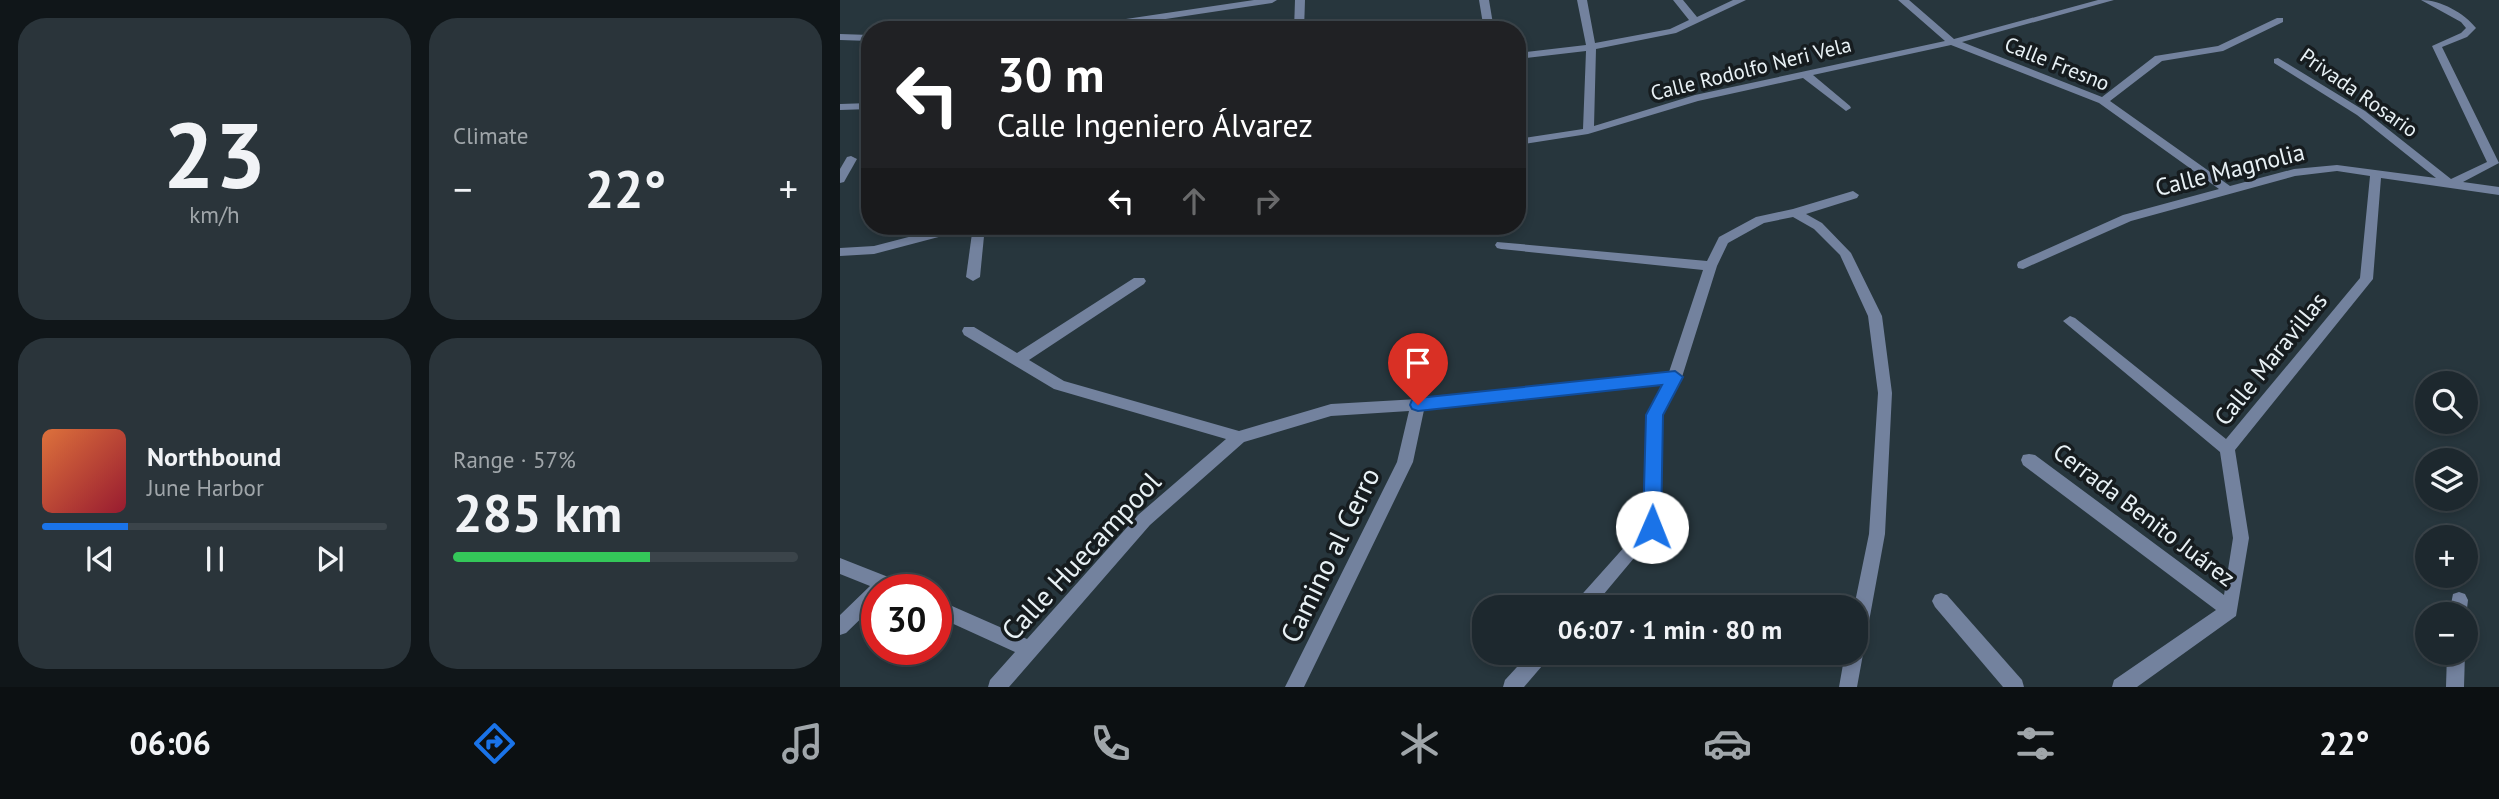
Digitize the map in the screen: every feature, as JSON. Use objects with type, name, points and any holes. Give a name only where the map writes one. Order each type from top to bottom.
[{"type":"street","points":[[1133,21],[1272,0]]},
{"type":"street","points":[[1299,21],[1300,0]]},
{"type":"street","points":[[1484,0],[1488,21]]},
{"type":"street","points":[[1582,0],[1591,47],[1588,131]]},
{"type":"street","points":[[1678,0],[1696,22]]},
{"type":"street","points":[[1526,55],[1591,47],[1673,31],[1741,0]]},
{"type":"street","name":"Calle Fresno","points":[[1903,0],[1952,43],[2102,101],[2229,191]]},
{"type":"street","name":"Calle Rodolfo Neri Vela","points":[[1526,141],[1588,131],[1695,98],[1952,43],[2109,0]]},
{"type":"street","points":[[2426,0],[2464,20],[2471,28],[2437,46],[2493,163],[2450,184]]},
{"type":"street","points":[[2102,101],[2160,58],[2220,49],[2280,20]]},
{"type":"street","points":[[840,37],[861,38]]},
{"type":"street","name":"Privada Rosario","points":[[2278,61],[2361,113],[2450,184]]},
{"type":"street","points":[[1805,74],[1846,108]]},
{"type":"street","points":[[840,107],[861,106]]},
{"type":"street","points":[[840,178],[851,159]]},
{"type":"street","name":"Calle Magnolia","points":[[2022,265],[2127,218],[2294,173],[2337,168],[2499,191]]},
{"type":"street","name":"Calle Maravillas","points":[[2230,610],[2241,538],[2227,449],[2366,279],[2376,174]]},
{"type":"street","points":[[1592,595],[1652,527],[1654,415],[1675,377],[1711,265],[1723,240],[1759,220],[1795,213],[1853,195]]},
{"type":"street","points":[[1795,213],[1818,226],[1845,253],[1875,316],[1885,393],[1877,534],[1848,687]]},
{"type":"street","points":[[840,252],[874,250],[931,235]]},
{"type":"street","points":[[973,277],[978,235]]},
{"type":"street","points":[[1501,245],[1711,265]]},
{"type":"street","points":[[1018,360],[1139,281]]},
{"type":"street","points":[[2070,321],[2227,449]]},
{"type":"street","points":[[969,331],[1059,385],[1239,437],[1331,410],[1418,405],[1675,377]]},
{"type":"street","name":"Camino al Cerro","points":[[1295,687],[1405,462],[1418,405]]},
{"type":"street","name":"Calle Huecampool","points":[[997,687],[1144,520],[1239,437]]},
{"type":"street","name":"Cerrada Benito Juárez","points":[[2029,460],[2230,610]]},
{"type":"street","points":[[840,566],[861,576]]},
{"type":"street","points":[[1941,601],[2015,687]]},
{"type":"street","points":[[840,627],[861,609]]},
{"type":"street","points":[[2121,687],[2230,610]]},
{"type":"street","points":[[952,614],[1028,649]]},
{"type":"street","points":[[1512,687],[1531,665]]},
{"type":"street","points":[[2455,687],[2456,665]]},
{"type":"route","points":[[1418,405],[1675,377],[1654,415],[1652,527]]}]
